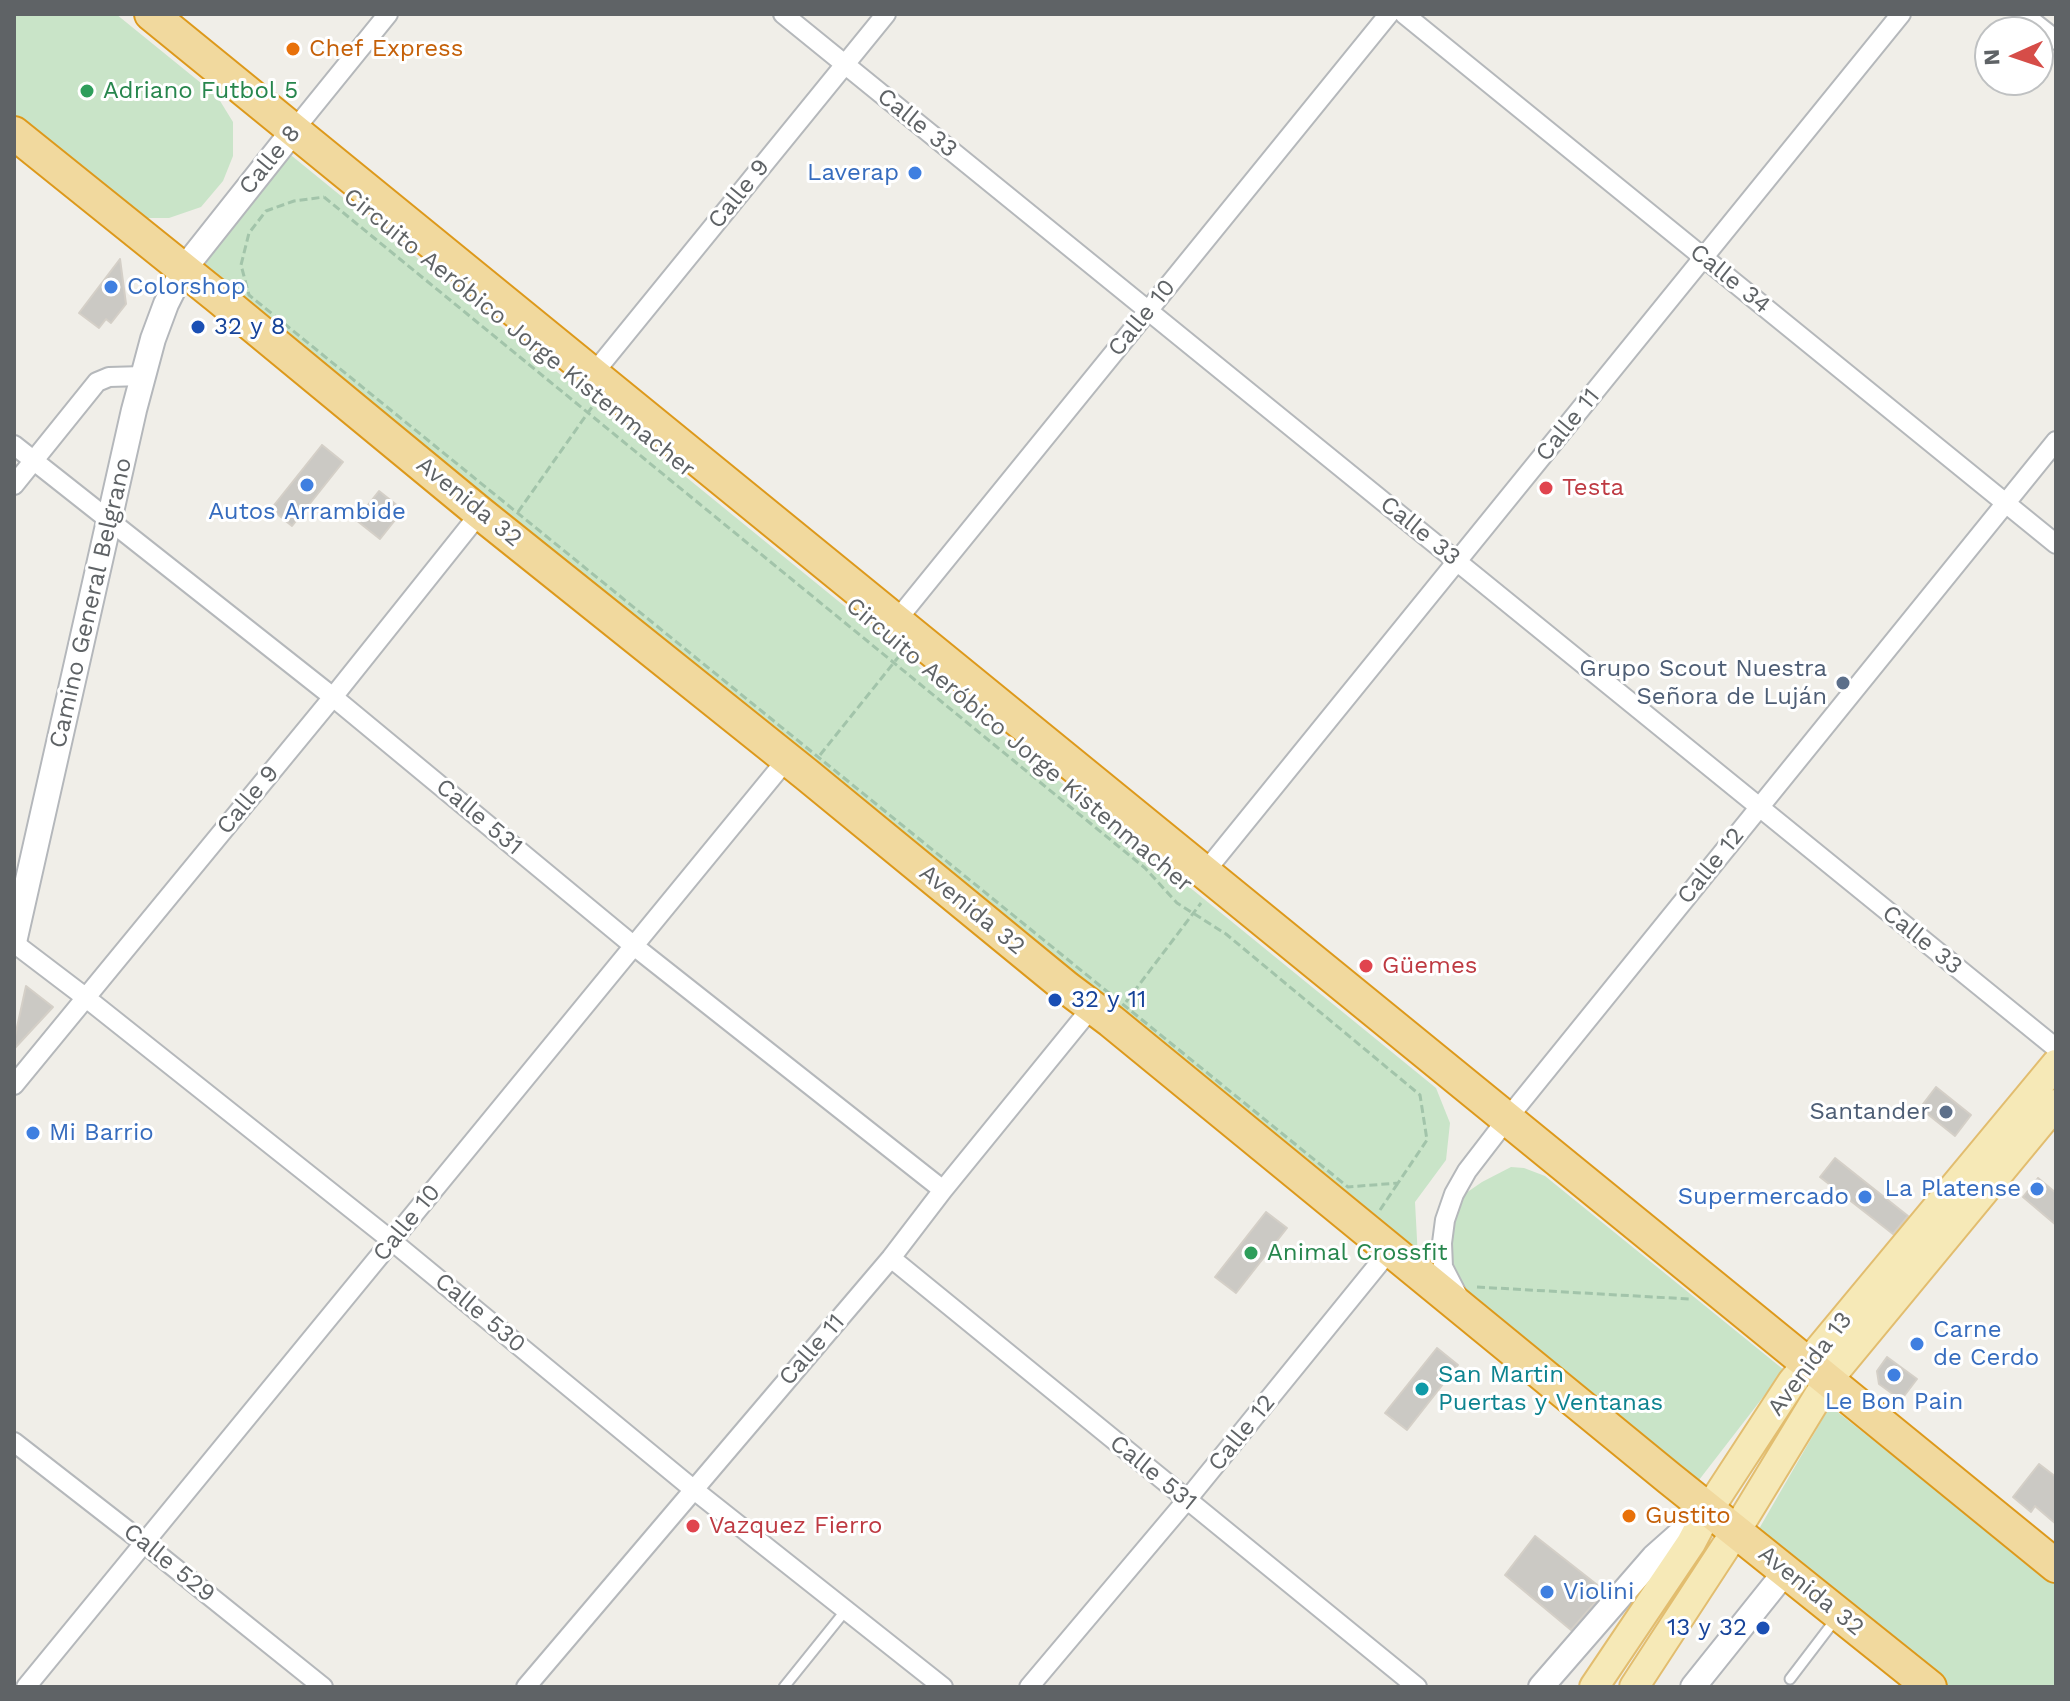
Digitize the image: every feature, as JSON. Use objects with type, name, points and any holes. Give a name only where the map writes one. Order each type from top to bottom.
[{"type":"highway","points":[[151,14],[2056,1566]]},
{"type":"highway","name":"Avenida 32","points":[[14,133],[480,513],[802,758],[1109,1011],[1378,1240],[1930,1687]]},
{"type":"main road","name":"Avenida 13","points":[[1634,1687],[1736,1531],[1817,1372],[2056,1064]]},
{"type":"main road","name":"Avenida 13","points":[[1594,1687],[1691,1543],[1709,1509],[1792,1382],[1817,1372],[2056,1104]]},
{"type":"street","name":"Calle 8","points":[[183,270],[388,14]]},
{"type":"street","name":"Calle 33","points":[[783,14],[2056,1048]]},
{"type":"street","name":"Calle 9","points":[[600,380],[886,14]]},
{"type":"street","name":"Calle 10","points":[[905,629],[1148,311],[1389,14]]},
{"type":"street","name":"Calle 34","points":[[1404,14],[2056,544]]},
{"type":"street","name":"Calle 11","points":[[1211,878],[1457,562],[1901,14]]},
{"type":"street","points":[[2023,14],[2056,40]]},
{"type":"street","name":"Camino General Belgrano","points":[[14,943],[143,376],[166,304],[183,270]]},
{"type":"street","points":[[14,485],[97,382],[109,377],[143,376]]},
{"type":"street","name":"Calle 12","points":[[1471,1315],[1454,1291],[1443,1267],[1442,1243],[1445,1220],[1454,1194],[1467,1171],[2056,441]]},
{"type":"street","name":"Calle 531","points":[[14,445],[333,697],[634,946],[943,1190]]},
{"type":"street","name":"Calle 9","points":[[14,1085],[480,513]]},
{"type":"street","name":"Calle 10","points":[[26,1687],[634,946],[802,758]]},
{"type":"street","name":"Calle 530","points":[[14,943],[392,1241],[693,1489],[943,1687]]},
{"type":"street","name":"Calle 11","points":[[526,1687],[891,1258],[943,1190],[1109,1011]]},
{"type":"street","name":"Calle 12","points":[[1029,1687],[1186,1501],[1378,1240]]},
{"type":"street","name":"Calle 531","points":[[891,1258],[1417,1687]]},
{"type":"street","name":"Calle 529","points":[[14,1442],[323,1687]]},
{"type":"street","points":[[1541,1687],[1654,1557],[1709,1509]]},
{"type":"street","points":[[1693,1687],[1786,1571]]},
{"type":"lane","points":[[784,1687],[846,1610]]},
{"type":"lane","points":[[1790,1679],[1839,1614]]},
{"type":"path","name":"Circuito Aeróbico Jorge Kistenmacher","points":[[1378,1240],[1398,1183],[1427,1140],[1420,1095],[1226,934],[1177,903],[1145,868],[324,197],[294,201],[266,211],[249,233],[241,265],[249,295],[517,514],[802,758],[1109,1011],[1348,1187],[1398,1183]]},
{"type":"path","points":[[517,514],[588,412],[600,380]]},
{"type":"path","points":[[802,758],[894,662],[905,629]]},
{"type":"path","points":[[1109,1011],[1193,913],[1211,878]]},
{"type":"green space","points":[[14,14],[116,14],[217,96],[233,122],[233,156],[223,181],[201,207],[169,218],[144,218],[14,121]]},
{"type":"green space","points":[[283,155],[292,156],[1436,1088],[1450,1123],[1446,1160],[1415,1202],[1418,1258],[197,265]]},
{"type":"green space","points":[[1511,1167],[1545,1176],[1784,1370],[1699,1480],[1454,1287],[1449,1244],[1452,1215],[1466,1193]]},
{"type":"green space","points":[[1830,1406],[2056,1585],[2056,1687],[1949,1687],[1756,1534]]},
{"type":"building","name":"Colorshop","points":[[120,259],[126,304],[111,323],[106,319],[99,328],[79,313]]},
{"type":"building","name":"Autos Arrambide","points":[[322,445],[343,462],[292,526],[271,509]]},
{"type":"building","points":[[379,491],[403,510],[380,539],[356,520]]},
{"type":"building","points":[[26,986],[53,1007],[14,1049],[14,1041]]},
{"type":"building","name":"Santander","points":[[1936,1087],[1971,1115],[1955,1136],[1920,1108]]},
{"type":"building","name":"Supermercado","points":[[1835,1158],[1908,1216],[1893,1234],[1820,1177]]},
{"type":"building","points":[[2038,1178],[2056,1193],[2056,1225],[2023,1197]]},
{"type":"building","name":"Animal Crossfit","points":[[1266,1212],[1287,1228],[1236,1293],[1215,1277]]},
{"type":"building","name":"San Martin Puertas y Ventanas","points":[[1437,1348],[1458,1365],[1407,1430],[1385,1413]]},
{"type":"building","name":"Le Bon Pain","points":[[1887,1357],[1917,1379],[1901,1400],[1879,1384],[1877,1371]]},
{"type":"building","points":[[2039,1464],[2056,1477],[2056,1524],[2035,1506],[2031,1512],[2013,1497]]},
{"type":"building","points":[[1535,1536],[1605,1591],[1571,1630],[1505,1575]]},
{"type":"place","name":"Chef Express","points":[[293,49]]},
{"type":"place","name":"Adriano Futbol 5","points":[[87,91]]},
{"type":"place","name":"Laverap","points":[[915,173]]},
{"type":"place","name":"Colorshop","points":[[111,287]]},
{"type":"place","name":"32 y 8","points":[[198,327]]},
{"type":"place","name":"Autos Arrambide","points":[[307,485]]},
{"type":"place","name":"Testa","points":[[1546,488]]},
{"type":"place","name":"Grupo Scout Nuestra Señora de Luján","points":[[1843,683]]},
{"type":"place","name":"Güemes","points":[[1366,966]]},
{"type":"place","name":"32 y 11","points":[[1055,1000]]},
{"type":"place","name":"Santander","points":[[1946,1112]]},
{"type":"place","name":"Mi Barrio","points":[[33,1133]]},
{"type":"place","name":"La Platense","points":[[2037,1189]]},
{"type":"place","name":"Supermercado","points":[[1865,1197]]},
{"type":"place","name":"Animal Crossfit","points":[[1251,1253]]},
{"type":"place","name":"Carne de Cerdo","points":[[1917,1344]]},
{"type":"place","name":"Le Bon Pain","points":[[1894,1375]]},
{"type":"place","name":"San Martin Puertas y Ventanas","points":[[1422,1389]]},
{"type":"place","name":"Gustito","points":[[1629,1516]]},
{"type":"place","name":"Vazquez Fierro","points":[[693,1526]]},
{"type":"place","name":"Violini","points":[[1547,1592]]},
{"type":"place","name":"13 y 32","points":[[1763,1628]]}]
